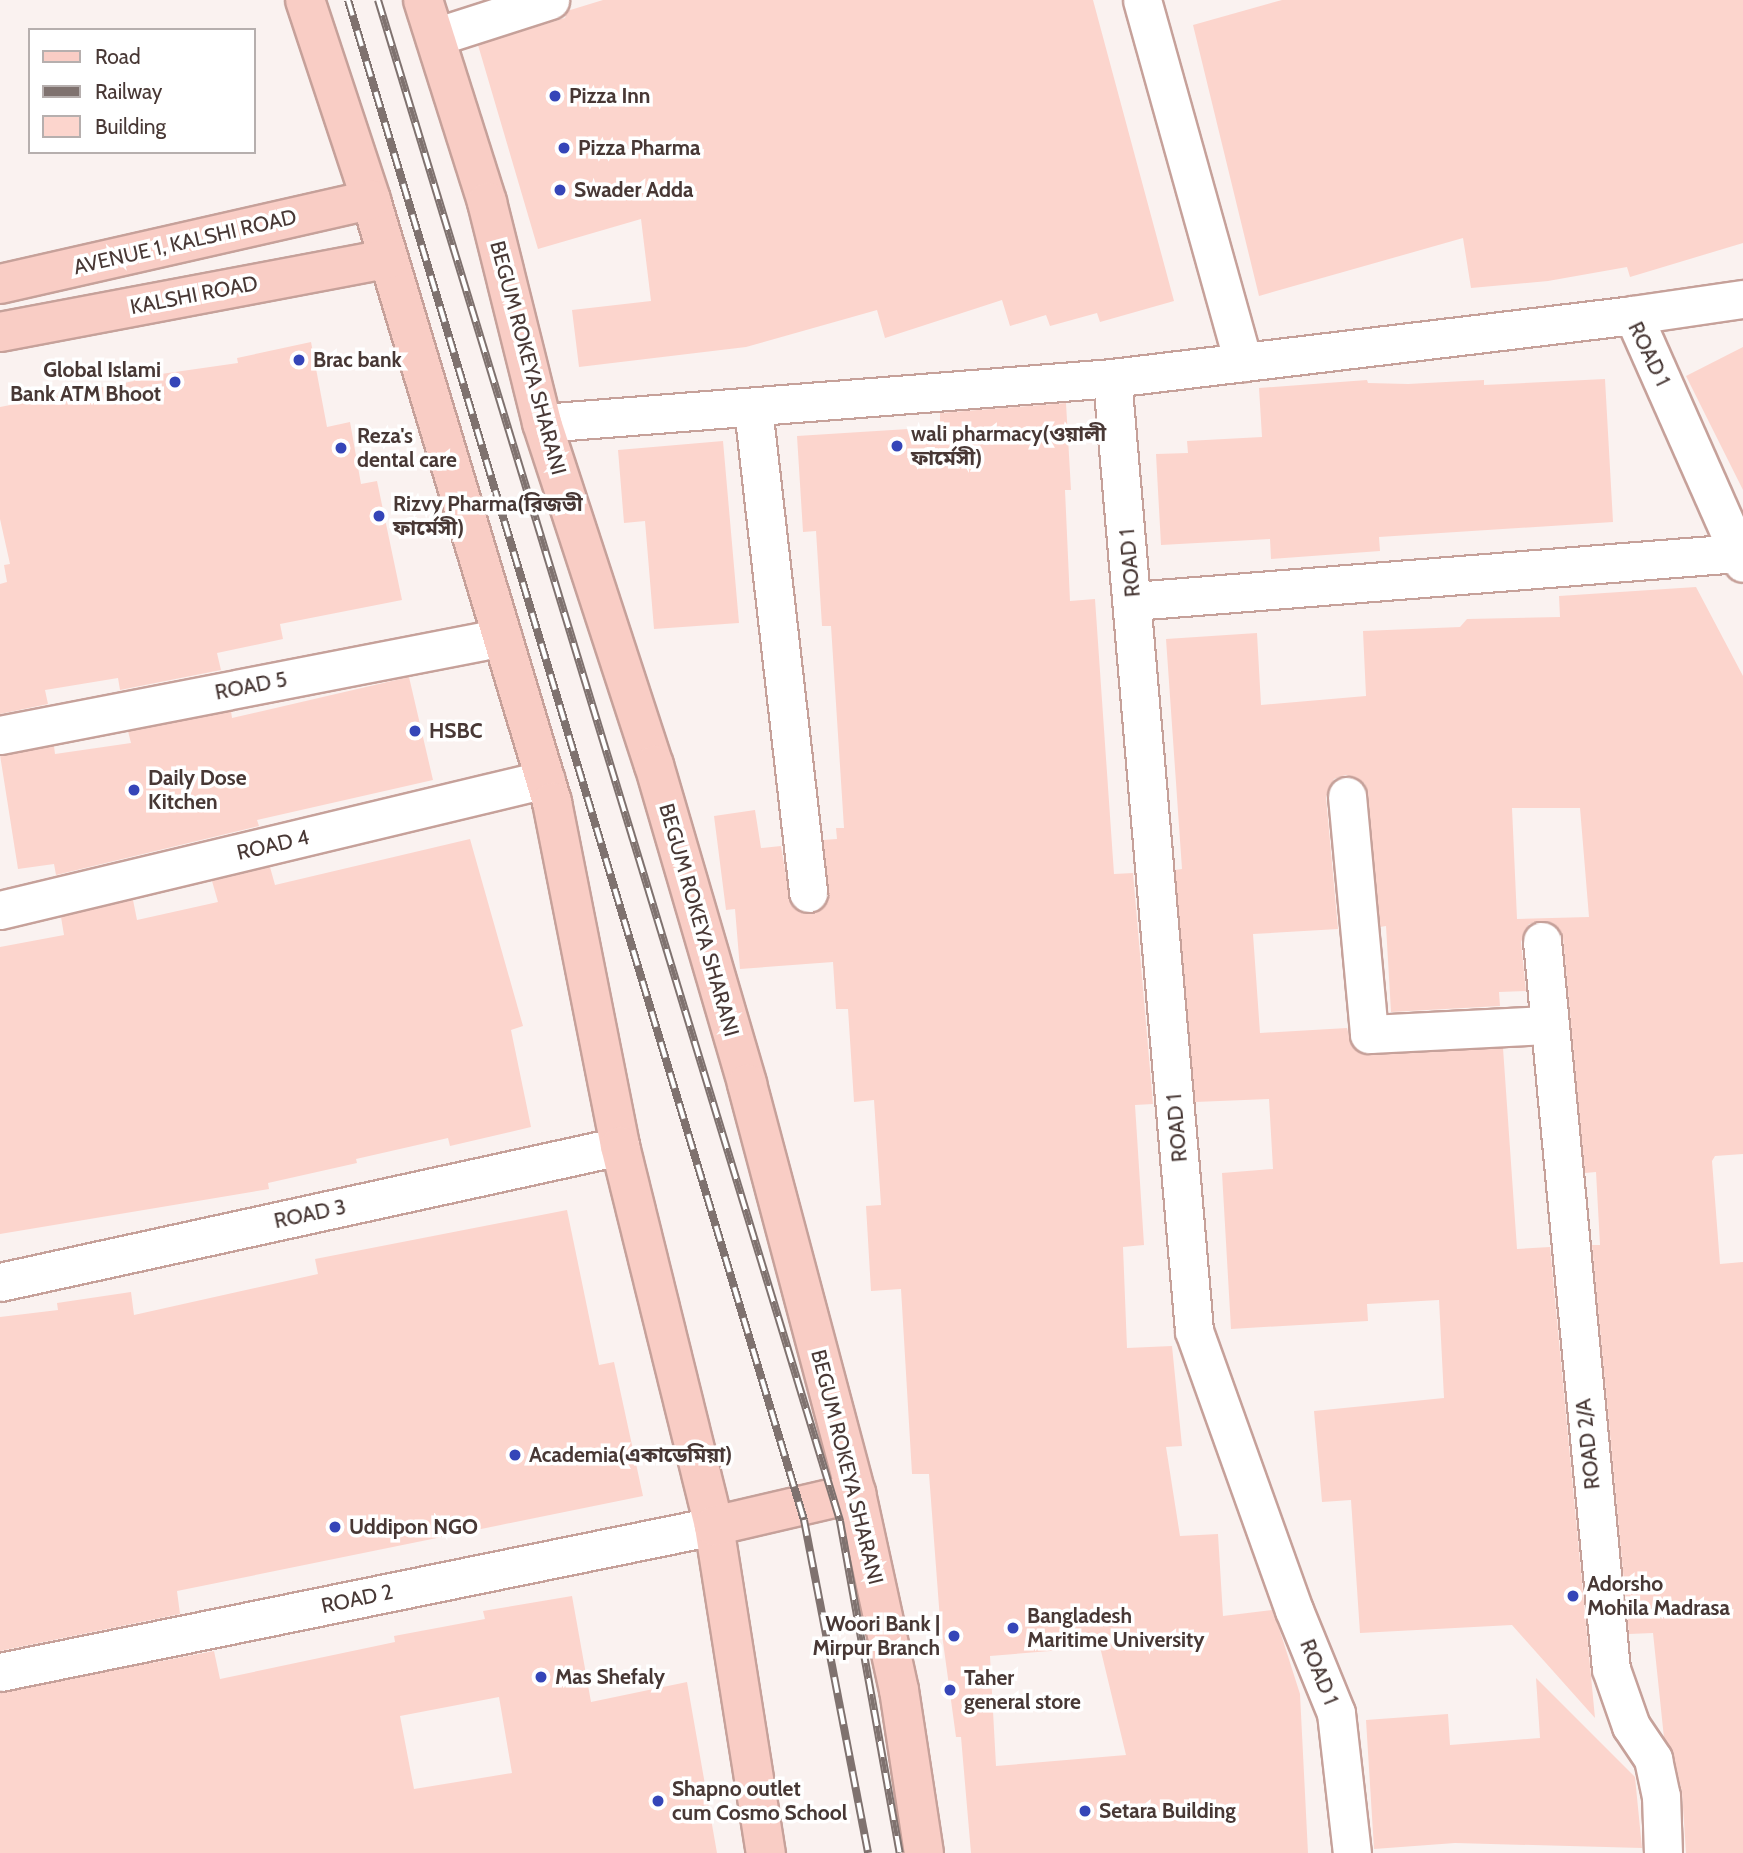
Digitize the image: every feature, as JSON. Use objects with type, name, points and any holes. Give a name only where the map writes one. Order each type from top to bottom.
[{"type":"main road","points":[[305,0],[371,200],[546,779],[620,1146],[714,1526],[766,1853]]},
{"type":"main road","name":"BEGUM ROKEYA SHARANI","points":[[423,0],[487,202],[542,423],[654,765],[747,1084],[856,1493],[899,1690],[924,1853]]},
{"type":"main road","name":"AVENUE 1, KALSHI ROAD","points":[[0,284],[371,200]]},
{"type":"main road","name":"KALSHI ROAD","points":[[0,332],[388,259]]},
{"type":"main road","points":[[714,1526],[856,1493]]},
{"type":"street","points":[[435,37],[550,0]]},
{"type":"street","points":[[1142,0],[1242,362]]},
{"type":"street","points":[[1633,315],[1743,299]]},
{"type":"street","name":"ROAD 1","points":[[542,423],[1112,378],[1633,315],[1741,558]]},
{"type":"street","name":"ROAD 1","points":[[1112,378],[1194,1331],[1294,1610],[1336,1713],[1352,1853]]},
{"type":"street","points":[[753,408],[808,893]]},
{"type":"street","points":[[1133,601],[1741,558]]},
{"type":"street","name":"ROAD 5","points":[[0,735],[503,637]]},
{"type":"street","name":"ROAD 4","points":[[0,910],[546,779]]},
{"type":"street","points":[[1347,796],[1369,1034],[1548,1025]]},
{"type":"street","name":"ROAD 2/A","points":[[1542,940],[1611,1669],[1632,1726],[1653,1759],[1661,1796],[1663,1853]]},
{"type":"street","name":"ROAD 3","points":[[0,1282],[620,1146]]},
{"type":"street","name":"ROAD 2","points":[[0,1672],[714,1526]]},
{"type":"building","points":[[603,0],[1093,0],[1174,301],[1100,322],[1097,313],[1050,326],[1046,315],[1010,326],[1002,300],[885,338],[877,310],[746,347],[579,367],[572,310],[651,301],[641,219],[538,249],[478,45],[565,18],[567,11]]},
{"type":"building","points":[[1282,0],[1743,0],[1743,243],[1630,277],[1627,267],[1548,281],[1471,288],[1463,238],[1259,296],[1193,25]]},
{"type":"building","points":[[311,342],[327,427],[350,422],[361,484],[377,481],[402,600],[280,624],[283,639],[217,653],[221,670],[120,690],[118,678],[45,690],[48,704],[0,714],[0,584],[7,582],[4,565],[10,564],[0,519],[0,407],[134,381],[133,378],[238,363],[237,358]]},
{"type":"building","points":[[1743,347],[1743,490],[1686,376]]},
{"type":"building","points":[[1605,379],[1613,522],[1379,537],[1380,551],[1271,559],[1270,539],[1161,545],[1156,454],[1188,453],[1187,441],[1262,437],[1259,388],[1367,380],[1368,383],[1408,384],[1484,380],[1484,385]]},
{"type":"building","points":[[1066,403],[1071,490],[1065,490],[1070,601],[1095,599],[1114,874],[1133,873],[1153,1104],[1135,1105],[1144,1245],[1123,1247],[1127,1348],[1172,1346],[1182,1446],[1166,1447],[1180,1536],[1218,1534],[1223,1616],[1272,1610],[1279,1628],[1300,1694],[1308,1853],[971,1853],[961,1737],[956,1737],[940,1620],[929,1474],[912,1474],[901,1289],[871,1291],[866,1206],[881,1205],[874,1100],[854,1102],[848,1009],[836,1009],[833,962],[740,969],[735,909],[726,910],[714,816],[755,810],[761,848],[781,846],[791,905],[810,914],[827,901],[823,840],[837,839],[836,828],[844,828],[831,626],[822,626],[816,531],[803,532],[797,436],[940,427],[940,413]],"holes":[[[1100,1647],[1126,1755],[996,1766],[990,1656]]]},
{"type":"building","points":[[723,441],[739,623],[654,629],[645,521],[624,523],[618,450]]},
{"type":"building","points":[[1696,587],[1743,676],[1743,1154],[1715,1156],[1712,1161],[1720,1264],[1743,1262],[1743,1853],[1686,1853],[1682,1792],[1673,1754],[1664,1738],[1653,1633],[1629,1634],[1592,1245],[1600,1245],[1596,1172],[1585,1173],[1563,938],[1550,922],[1529,924],[1521,942],[1526,991],[1499,992],[1500,1006],[1391,1012],[1386,926],[1380,927],[1368,794],[1364,783],[1346,775],[1334,779],[1326,797],[1338,929],[1253,934],[1260,1033],[1347,1028],[1352,1046],[1370,1055],[1503,1048],[1517,1249],[1550,1247],[1595,1718],[1512,1625],[1360,1633],[1351,1500],[1322,1502],[1314,1411],[1444,1398],[1439,1300],[1367,1304],[1368,1321],[1231,1329],[1222,1173],[1273,1169],[1269,1099],[1195,1102],[1175,870],[1182,869],[1166,639],[1257,633],[1261,705],[1366,696],[1363,631],[1460,627],[1467,619],[1560,617],[1559,596]],"holes":[[[1512,808],[1580,808],[1589,917],[1517,919]]]},
{"type":"building","points":[[409,677],[433,780],[257,820],[259,826],[56,875],[54,864],[18,869],[0,755],[54,746],[55,754],[131,743],[128,731],[231,711],[232,718]]},
{"type":"building","points":[[470,839],[523,1026],[511,1030],[531,1127],[450,1146],[448,1138],[356,1159],[357,1163],[268,1183],[269,1189],[0,1234],[0,947],[64,935],[61,917],[133,900],[137,920],[218,902],[212,881],[270,867],[275,885]]},
{"type":"building","points":[[567,1210],[599,1365],[614,1362],[643,1496],[177,1591],[180,1614],[0,1651],[0,1317],[58,1310],[57,1303],[131,1292],[134,1315],[318,1274],[315,1259]]},
{"type":"building","points":[[572,1596],[591,1702],[687,1682],[717,1853],[0,1853],[0,1692],[214,1651],[220,1679],[395,1642],[394,1636],[485,1619],[483,1611]],"holes":[[[499,1697],[512,1773],[414,1789],[400,1716]]]},
{"type":"building","points":[[1536,1678],[1635,1777],[1642,1848],[1455,1843],[1374,1849],[1366,1720],[1448,1714],[1450,1745],[1540,1738]]},
{"type":"railway","points":[[348,0],[804,1520],[868,1853]]},
{"type":"railway","points":[[378,0],[840,1521],[900,1853]]},
{"type":"place","name":"Pizza Inn","points":[[555,96]]},
{"type":"place","name":"Pizza Pharma","points":[[564,148]]},
{"type":"place","name":"Swader Adda","points":[[560,190]]},
{"type":"place","name":"Brac bank","points":[[299,360]]},
{"type":"place","name":"Global Islami Bank ATM Bhoot","points":[[175,382]]},
{"type":"place","name":"wali pharmacy(ওয়ালী ফার্মেসী)","points":[[897,446]]},
{"type":"place","name":"Reza's dental care","points":[[341,448]]},
{"type":"place","name":"Rizvy Pharma(রিজভী ফার্মেসী)","points":[[379,516]]},
{"type":"place","name":"HSBC","points":[[415,731]]},
{"type":"place","name":"Daily Dose Kitchen","points":[[134,790]]},
{"type":"place","name":"Academia(একাডেমিয়া)","points":[[515,1455]]},
{"type":"place","name":"Uddipon NGO","points":[[335,1527]]},
{"type":"place","name":"Adorsho Mohila Madrasa","points":[[1573,1596]]},
{"type":"place","name":"Bangladesh Maritime University","points":[[1013,1628]]},
{"type":"place","name":"Woori Bank | Mirpur Branch","points":[[954,1636]]},
{"type":"place","name":"Mas Shefaly","points":[[541,1677]]},
{"type":"place","name":"Taher general store","points":[[950,1690]]},
{"type":"place","name":"Shapno outlet cum Cosmo School","points":[[658,1801]]},
{"type":"place","name":"Setara Building","points":[[1085,1811]]}]
